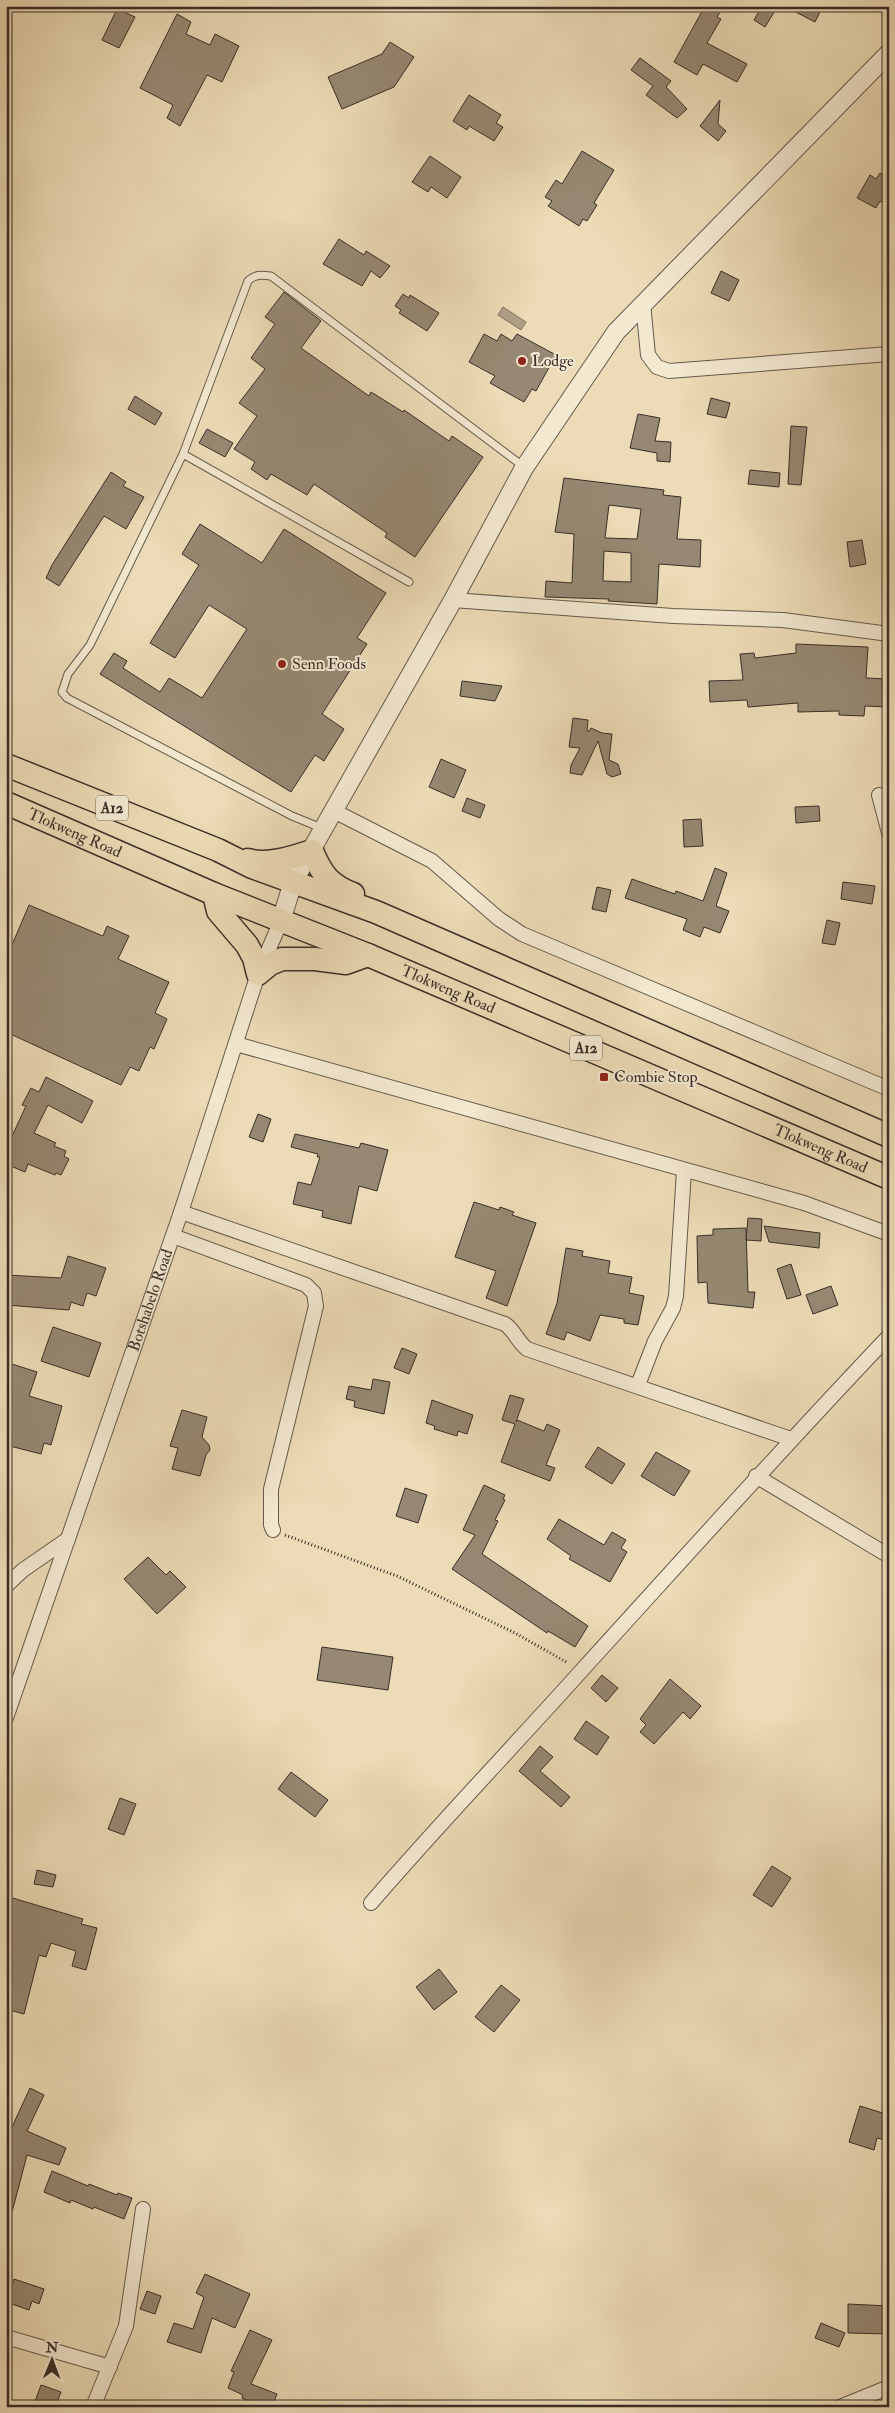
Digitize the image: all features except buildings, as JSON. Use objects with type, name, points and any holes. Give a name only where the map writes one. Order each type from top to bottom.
[{"type":"main road","name":"A12","points":[[6,765],[218,850],[252,867],[376,912],[889,1136]]},
{"type":"main road","name":"Tlokweng Road","points":[[6,803],[214,894],[368,955],[889,1178]]},
{"type":"main road","points":[[218,850],[253,861],[291,857],[312,851],[325,876],[336,887],[360,896],[376,912]]},
{"type":"main road","points":[[214,894],[218,911],[247,945],[254,958],[258,974],[270,964],[282,959],[315,959],[346,962],[368,955]]},
{"type":"street","name":"Botshabelo Road","points":[[6,1718],[173,1236],[258,974],[281,921],[293,882],[454,600],[524,468],[616,332],[889,53]]},
{"type":"street","points":[[643,304],[648,355],[658,367],[669,370],[889,354]]},
{"type":"street","points":[[454,600],[673,616],[783,620],[889,634]]},
{"type":"street","points":[[879,795],[889,833]]},
{"type":"street","points":[[334,811],[432,861],[499,919],[522,934],[889,1089]]},
{"type":"street","points":[[236,1044],[684,1171],[804,1203],[889,1234]]},
{"type":"street","points":[[638,1385],[654,1342],[673,1308],[676,1296],[684,1171]]},
{"type":"street","points":[[181,1212],[505,1324],[511,1328],[518,1340],[527,1349],[638,1385],[791,1439]]},
{"type":"street","points":[[173,1236],[306,1285],[314,1293],[316,1306],[271,1489],[271,1525],[273,1530]]},
{"type":"street","points":[[371,1903],[437,1826],[582,1670],[756,1476],[889,1336]]},
{"type":"street","points":[[756,1476],[889,1556]]},
{"type":"street","points":[[6,1586],[24,1570],[68,1539]]},
{"type":"street","points":[[93,2407],[126,2326],[142,2208]]},
{"type":"street","points":[[6,2337],[110,2367]]},
{"type":"street","points":[[840,2407],[889,2387]]},
{"type":"lane","points":[[324,830],[283,812],[67,698],[62,692],[68,674],[90,645],[183,454],[248,281],[260,274],[271,276],[524,468]]},
{"type":"lane","points":[[183,454],[409,582]]},
{"type":"path","points":[[273,1530],[397,1576],[515,1633],[582,1670]]},
{"type":"shaded area","points":[[503,307],[526,322],[521,330],[498,315]]},
{"type":"place","name":"Lodge","points":[[522,361]]},
{"type":"place","name":"Senn Foods","points":[[282,664]]},
{"type":"place","name":"Combie Stop","points":[[604,1077]]}]
